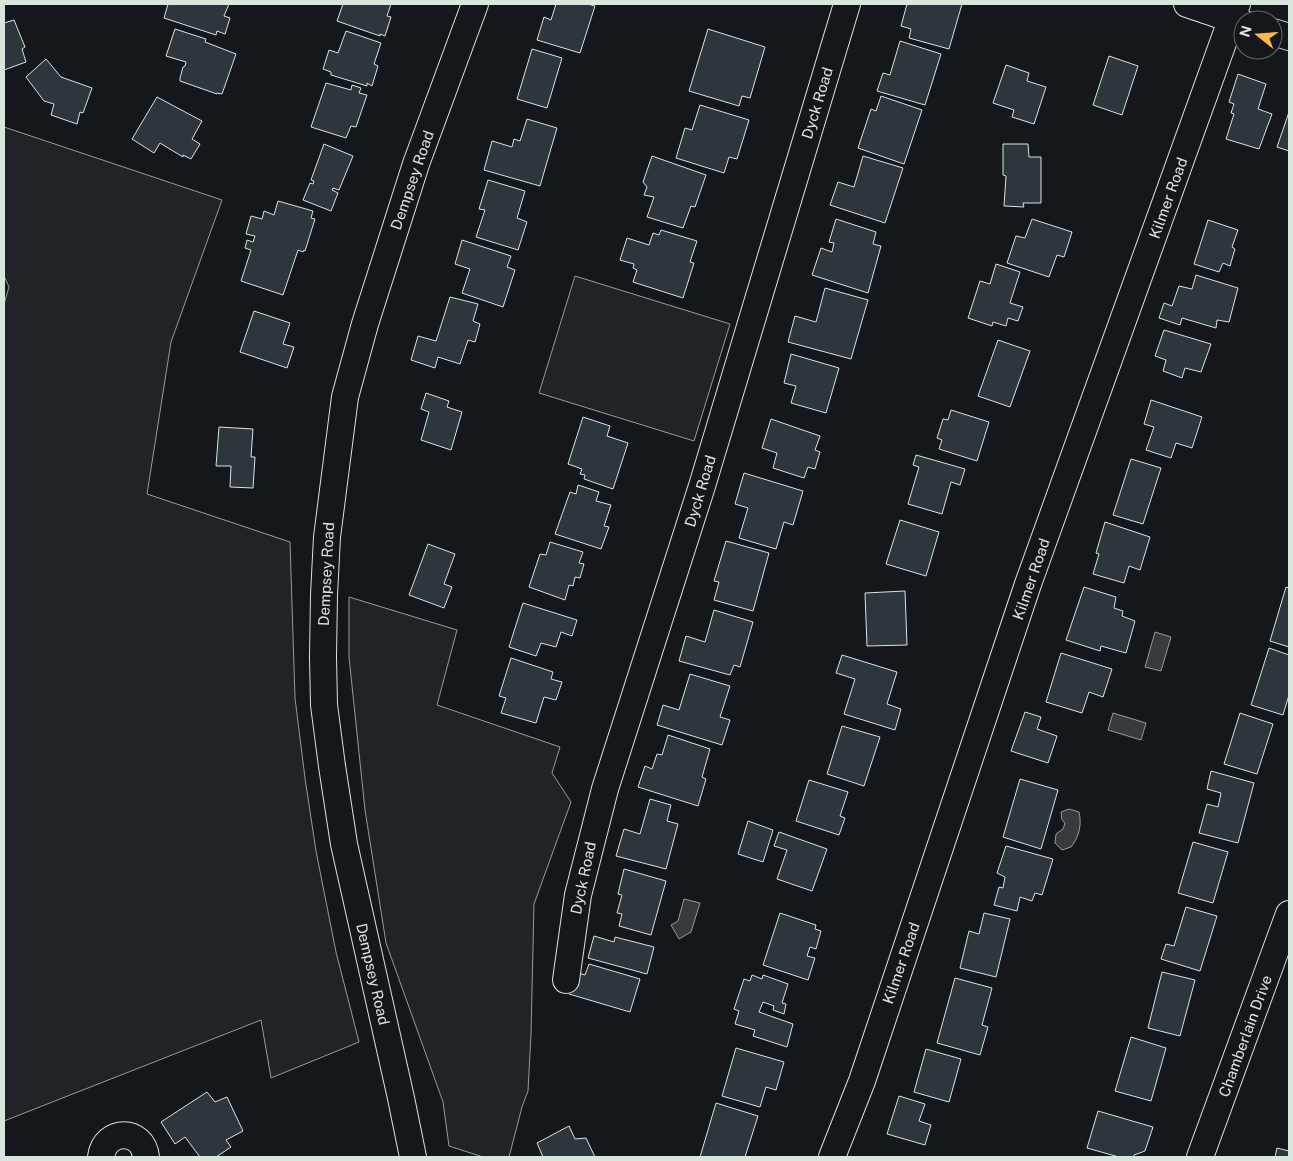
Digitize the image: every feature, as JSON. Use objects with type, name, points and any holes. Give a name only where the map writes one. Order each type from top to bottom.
[{"type":"street","name":"Dempsey Road","points":[[413,1157],[344,844],[333,776],[324,705],[324,595],[327,537],[345,397],[365,324],[416,164],[475,4]]},
{"type":"street","name":"Dyck Road","points":[[566,980],[578,895],[605,789],[702,486],[847,4]]},
{"type":"street","points":[[1187,4],[1233,14]]},
{"type":"street","name":"Kilmer Road","points":[[832,1157],[865,1072],[1028,584],[1233,29]]},
{"type":"street","name":"Chamberlain Drive","points":[[1200,1157],[1289,914]]},
{"type":"street","points":[[101,1157],[102,1150],[111,1139],[124,1135],[137,1139],[142,1144],[146,1151],[146,1157]]},
{"type":"shaded area","points":[[4,127],[222,200],[171,342],[147,494],[290,542],[295,698],[305,778],[316,851],[336,952],[359,1042],[271,1078],[261,1020],[4,1121],[4,304],[9,287],[4,276]]},
{"type":"shaded area","points":[[575,276],[730,324],[694,441],[539,393]]},
{"type":"shaded area","points":[[349,597],[457,630],[437,705],[560,747],[552,773],[571,802],[534,904],[528,1091],[509,1157],[483,1157],[449,1146],[443,1102],[386,943],[365,810],[349,657]]},
{"type":"shaded area","points":[[1155,632],[1171,637],[1161,671],[1145,667]]},
{"type":"shaded area","points":[[1113,713],[1146,723],[1141,740],[1108,730]]},
{"type":"shaded area","points":[[1069,809],[1079,812],[1080,826],[1078,835],[1071,847],[1062,850],[1055,843],[1056,834],[1063,829],[1065,823],[1062,820],[1061,812]]},
{"type":"shaded area","points":[[684,899],[700,903],[691,932],[679,939],[671,925],[678,921]]},
{"type":"building","points":[[168,4],[229,4],[224,16],[230,18],[225,34],[217,31],[216,35],[164,18]]},
{"type":"building","points":[[343,4],[391,4],[387,16],[391,17],[385,36],[337,21]]},
{"type":"building","points":[[556,4],[588,4],[595,6],[580,53],[537,40],[544,17],[551,20]]},
{"type":"building","points":[[907,4],[962,4],[949,49],[909,38],[911,29],[901,26]]},
{"type":"building","points":[[14,20],[25,47],[22,49],[26,62],[4,70],[4,23]]},
{"type":"building","points":[[175,29],[206,39],[205,42],[236,54],[222,94],[180,81],[186,62],[166,56]]},
{"type":"building","points":[[708,29],[765,47],[750,98],[742,96],[739,106],[689,91]]},
{"type":"building","points":[[346,31],[381,43],[374,64],[378,66],[372,86],[367,83],[367,86],[331,75],[331,72],[323,69],[329,50],[338,53]]},
{"type":"building","points":[[900,41],[941,54],[925,105],[877,91],[883,73],[890,75]]},
{"type":"building","points":[[532,49],[562,58],[547,108],[517,99]]},
{"type":"building","points":[[1109,56],[1138,66],[1122,115],[1093,105]]},
{"type":"building","points":[[46,59],[61,77],[92,88],[83,113],[80,112],[77,124],[51,115],[54,104],[44,101],[26,77]]},
{"type":"building","points":[[1006,65],[1029,73],[1027,81],[1046,87],[1034,124],[1012,117],[1014,110],[993,103]]},
{"type":"building","points":[[1238,74],[1266,84],[1258,109],[1272,114],[1259,149],[1226,139],[1234,114],[1231,113],[1234,104],[1229,102]]},
{"type":"building","points":[[326,83],[351,90],[352,85],[361,88],[359,93],[367,95],[356,127],[351,126],[346,138],[311,127]]},
{"type":"building","points":[[881,96],[922,110],[904,164],[858,148],[871,109],[876,111]]},
{"type":"building","points":[[157,97],[202,121],[192,139],[200,144],[191,159],[183,155],[183,157],[160,143],[154,153],[132,139]]},
{"type":"building","points":[[700,105],[749,120],[737,159],[729,157],[724,173],[676,158],[685,128],[692,130]]},
{"type":"building","points":[[1289,112],[1289,151],[1277,147]]},
{"type":"building","points":[[527,119],[557,128],[540,186],[484,170],[492,141],[512,147],[514,139],[520,141]]},
{"type":"building","points":[[324,144],[353,156],[339,190],[333,188],[332,190],[338,193],[331,211],[303,200],[310,183],[313,184],[314,181],[311,180]]},
{"type":"building","points":[[1003,144],[1028,144],[1029,157],[1041,157],[1041,203],[1023,203],[1024,207],[1004,206],[1006,176],[1003,175]]},
{"type":"building","points":[[652,156],[706,175],[695,207],[691,206],[683,228],[647,217],[654,197],[644,195],[647,187],[643,182]]},
{"type":"building","points":[[863,156],[903,168],[885,223],[830,205],[838,182],[854,187]]},
{"type":"building","points":[[488,180],[525,191],[517,218],[527,222],[518,250],[476,237],[485,210],[479,209]]},
{"type":"building","points":[[278,201],[313,211],[311,218],[315,219],[305,251],[298,250],[283,295],[241,281],[251,250],[245,248],[247,240],[253,242],[255,236],[246,234],[251,216],[262,219],[264,211],[274,215]]},
{"type":"building","points":[[836,219],[876,232],[873,244],[881,246],[868,293],[812,275],[821,248],[832,252],[834,243],[829,242]]},
{"type":"building","points":[[1032,219],[1072,232],[1064,257],[1057,255],[1049,277],[1007,263],[1016,236],[1025,238]]},
{"type":"building","points":[[1208,220],[1238,230],[1232,247],[1235,249],[1230,266],[1223,263],[1219,272],[1194,264]]},
{"type":"building","points":[[661,230],[697,241],[690,262],[694,263],[683,298],[633,282],[637,270],[633,268],[634,264],[620,260],[627,238],[649,245],[653,233],[659,235]]},
{"type":"building","points":[[462,240],[511,256],[507,267],[515,270],[503,307],[462,293],[470,269],[455,264]]},
{"type":"building","points":[[996,264],[1020,272],[1010,303],[1023,307],[1018,321],[1008,318],[1006,326],[993,322],[992,326],[968,318],[980,281],[990,284]]},
{"type":"building","points":[[1196,275],[1238,288],[1229,322],[1217,320],[1216,328],[1182,318],[1180,325],[1159,318],[1164,303],[1172,306],[1179,286],[1192,289]]},
{"type":"building","points":[[825,288],[868,300],[851,359],[788,342],[795,316],[816,322]]},
{"type":"building","points":[[450,297],[478,304],[473,321],[480,324],[475,342],[468,340],[460,364],[438,357],[435,368],[411,360],[418,336],[436,341]]},
{"type":"building","points":[[254,311],[290,323],[283,344],[294,347],[287,368],[240,352]]},
{"type":"building","points":[[1164,330],[1211,344],[1201,372],[1185,368],[1182,378],[1163,371],[1166,360],[1155,356]]},
{"type":"building","points":[[998,340],[1030,351],[1010,407],[978,396]]},
{"type":"building","points":[[791,354],[839,368],[826,413],[791,403],[796,386],[784,383]]},
{"type":"building","points":[[426,393],[449,401],[447,407],[462,412],[451,450],[421,440],[429,412],[421,409]]},
{"type":"building","points":[[1151,400],[1202,417],[1192,448],[1176,443],[1171,458],[1146,450],[1154,427],[1144,424]]},
{"type":"building","points":[[951,410],[989,422],[977,461],[939,449],[942,440],[937,438],[943,419],[948,420]]},
{"type":"building","points":[[583,417],[610,426],[607,436],[628,443],[613,489],[584,479],[585,475],[580,474],[582,469],[568,464]]},
{"type":"building","points":[[771,419],[820,436],[815,450],[820,452],[815,469],[808,467],[804,478],[773,468],[777,453],[762,448]]},
{"type":"building","points":[[219,427],[253,429],[251,457],[255,457],[253,488],[230,487],[231,466],[216,466]]},
{"type":"building","points":[[916,455],[965,469],[960,485],[951,482],[942,514],[908,504],[919,467],[913,465]]},
{"type":"building","points":[[1131,459],[1161,468],[1143,524],[1113,515]]},
{"type":"building","points":[[744,473],[803,491],[793,525],[784,522],[776,549],[739,538],[748,508],[735,504]]},
{"type":"building","points":[[578,485],[599,492],[596,501],[611,505],[604,526],[609,527],[601,549],[555,534],[570,492],[576,494]]},
{"type":"building","points":[[900,520],[939,532],[926,576],[886,564]]},
{"type":"building","points":[[1105,522],[1150,537],[1140,570],[1129,566],[1124,583],[1093,574],[1099,554],[1096,553]]},
{"type":"building","points":[[726,541],[769,553],[753,611],[714,600],[719,582],[714,581]]},
{"type":"building","points":[[550,542],[583,552],[579,563],[584,564],[580,578],[575,577],[573,586],[569,585],[565,600],[529,587],[540,554],[546,555]]},
{"type":"building","points":[[428,544],[455,554],[444,584],[452,587],[444,608],[409,595]]},
{"type":"building","points":[[1084,587],[1116,597],[1114,608],[1123,611],[1122,616],[1135,621],[1126,653],[1101,646],[1100,651],[1066,640]]},
{"type":"building","points":[[1286,587],[1289,588],[1289,647],[1270,641]]},
{"type":"building","points":[[905,591],[907,645],[867,646],[865,593]]},
{"type":"building","points":[[523,603],[577,620],[572,636],[561,632],[556,647],[541,643],[536,656],[509,647]]},
{"type":"building","points":[[714,610],[753,622],[740,667],[734,665],[730,675],[679,661],[686,636],[705,642]]},
{"type":"building","points":[[1269,648],[1289,655],[1289,695],[1283,715],[1251,705]]},
{"type":"building","points":[[1061,653],[1112,669],[1103,697],[1089,692],[1082,713],[1046,702]]},
{"type":"building","points":[[842,655],[897,672],[887,704],[901,709],[895,730],[844,714],[855,679],[836,673]]},
{"type":"building","points":[[511,658],[553,672],[551,679],[562,682],[556,700],[544,697],[536,723],[501,713],[506,698],[499,696]]},
{"type":"building","points":[[690,674],[730,686],[720,717],[730,720],[722,745],[657,725],[663,705],[679,710]]},
{"type":"building","points":[[1025,712],[1041,717],[1037,729],[1057,736],[1048,763],[1011,751]]},
{"type":"building","points":[[1240,713],[1273,724],[1257,774],[1224,764]]},
{"type":"building","points":[[842,726],[880,737],[864,786],[827,774]]},
{"type":"building","points":[[668,735],[710,749],[702,777],[706,779],[698,806],[638,787],[645,766],[652,769],[657,754],[662,755]]},
{"type":"building","points":[[1211,771],[1254,783],[1238,843],[1199,833],[1207,804],[1218,807],[1221,793],[1207,789]]},
{"type":"building","points":[[1020,779],[1058,790],[1041,849],[1003,837]]},
{"type":"building","points":[[809,780],[848,792],[840,816],[845,818],[839,835],[796,821]]},
{"type":"building","points":[[650,799],[671,805],[667,821],[678,824],[666,869],[616,856],[624,829],[640,834]]},
{"type":"building","points":[[748,821],[773,830],[763,862],[738,854]]},
{"type":"building","points":[[779,832],[827,849],[812,891],[777,879],[787,850],[774,846]]},
{"type":"building","points":[[1193,842],[1228,852],[1213,903],[1178,893]]},
{"type":"building","points":[[1006,846],[1053,859],[1042,895],[1035,893],[1032,901],[1020,897],[1017,911],[994,905],[999,887],[1003,888],[1005,877],[997,873]]},
{"type":"building","points":[[624,869],[666,881],[651,935],[619,926],[622,914],[617,913],[622,895],[618,894]]},
{"type":"building","points":[[1186,907],[1217,916],[1200,971],[1161,959],[1166,944],[1174,946]]},
{"type":"building","points":[[780,913],[816,925],[815,929],[821,931],[816,949],[810,947],[807,956],[815,958],[808,980],[763,965]]},
{"type":"building","points":[[984,913],[1010,919],[996,977],[960,968],[969,931],[979,934]]},
{"type":"building","points":[[594,936],[614,942],[615,937],[654,947],[647,974],[588,958]]},
{"type":"building","points":[[589,964],[640,979],[630,1012],[569,994],[575,972],[585,975]]},
{"type":"building","points":[[1162,972],[1195,980],[1180,1036],[1148,1028]]},
{"type":"building","points":[[752,975],[762,979],[763,975],[788,984],[782,1003],[786,1004],[784,1014],[773,1010],[774,1006],[763,1002],[759,1012],[793,1024],[787,1047],[753,1036],[755,1030],[735,1024],[739,1011],[734,1009],[744,979],[750,981]]},
{"type":"building","points":[[955,978],[992,988],[982,1025],[988,1027],[980,1055],[937,1043]]},
{"type":"building","points":[[1131,1037],[1166,1048],[1151,1101],[1115,1091]]},
{"type":"building","points":[[736,1048],[784,1062],[776,1090],[766,1087],[760,1107],[722,1096]]},
{"type":"building","points":[[926,1049],[961,1059],[949,1102],[914,1092]]},
{"type":"building","points":[[207,1092],[215,1102],[227,1097],[243,1131],[226,1140],[231,1147],[216,1157],[200,1157],[185,1137],[175,1144],[161,1122]]},
{"type":"building","points":[[899,1096],[925,1104],[919,1121],[931,1125],[925,1145],[887,1134]]},
{"type":"building","points":[[716,1103],[758,1116],[745,1157],[700,1157]]},
{"type":"building","points":[[1098,1111],[1153,1127],[1145,1151],[1134,1155],[1134,1157],[1119,1157],[1087,1148]]},
{"type":"building","points":[[569,1126],[575,1139],[586,1138],[595,1157],[543,1157],[537,1143]]},
{"type":"building","points":[[1277,1148],[1289,1151],[1289,1157],[1275,1157]]}]
